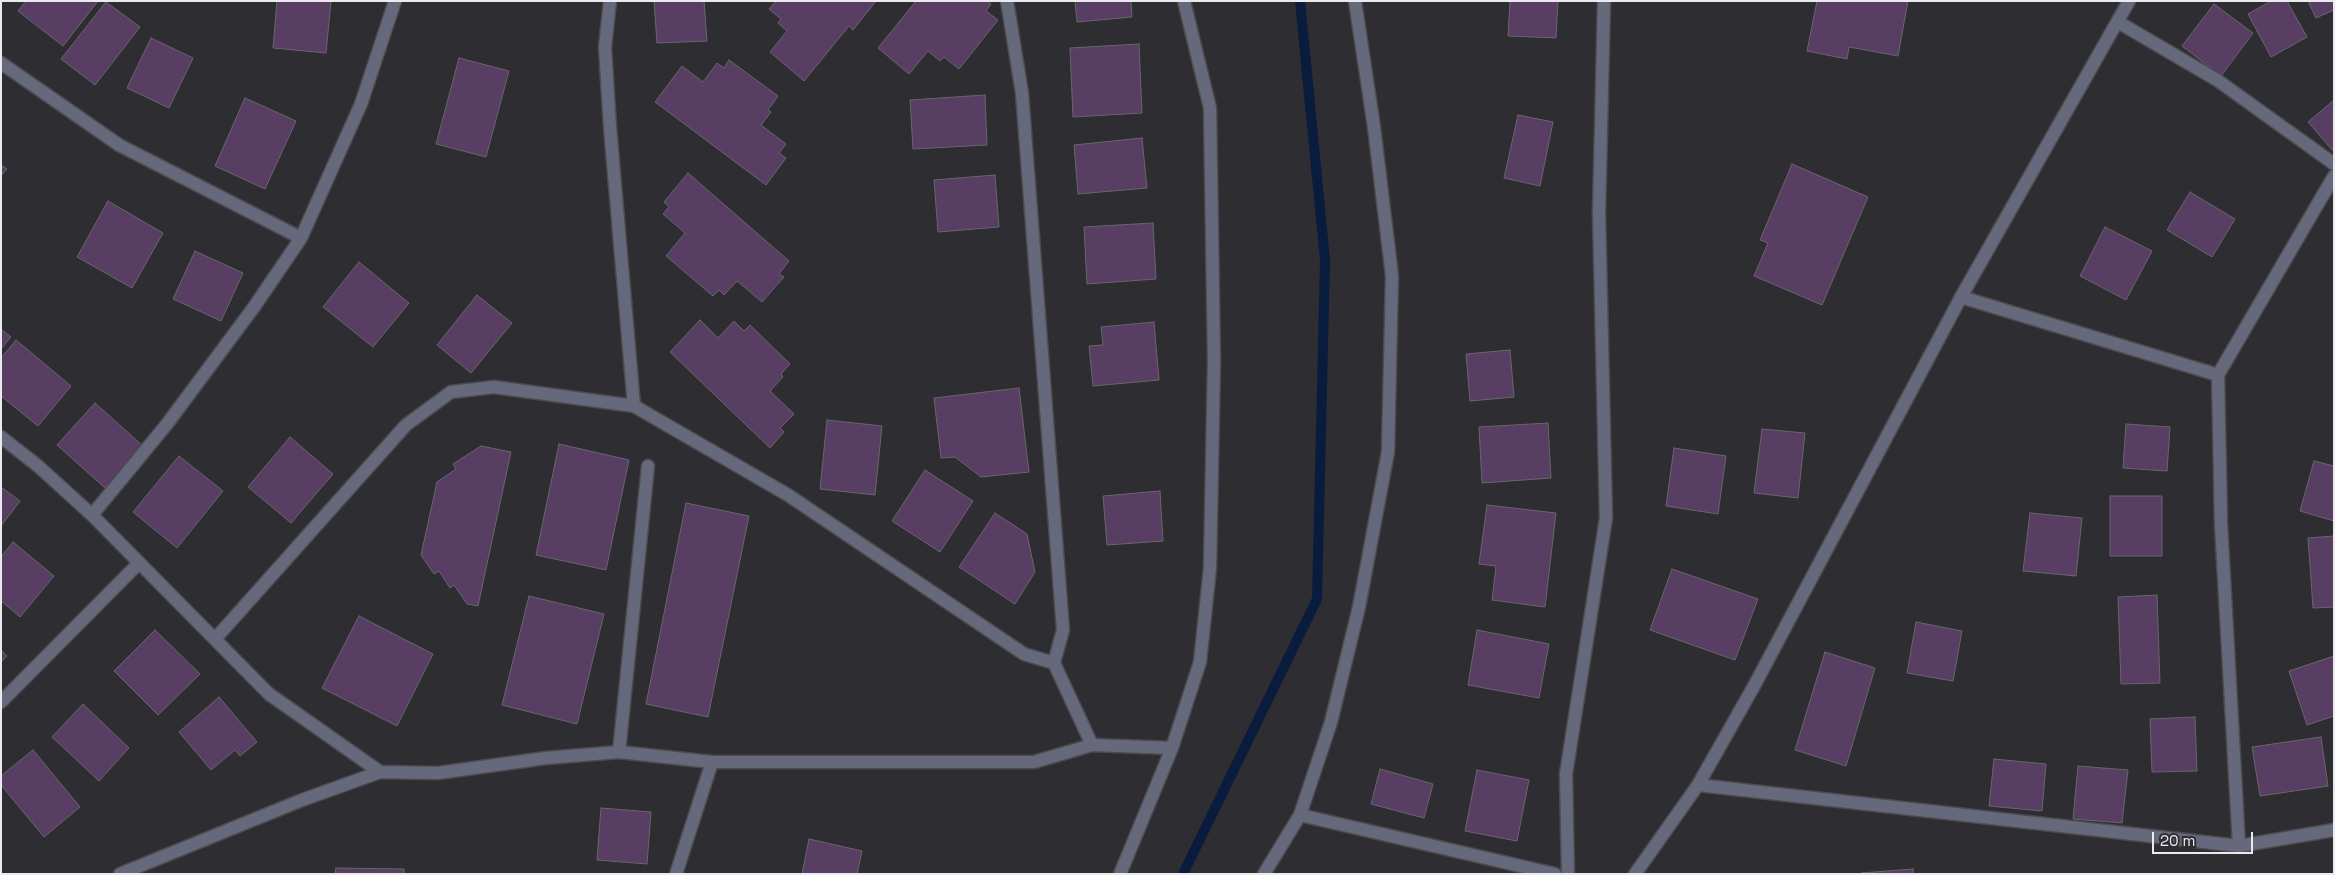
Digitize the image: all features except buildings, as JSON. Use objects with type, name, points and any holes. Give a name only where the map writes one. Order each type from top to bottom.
[{"type":"street","points":[[92,515],[172,416],[254,307],[301,238],[361,104],[395,1]]},
{"type":"street","points":[[610,1],[605,47],[634,406]]},
{"type":"street","points":[[1007,1],[1022,93],[1063,630],[1054,663],[1092,745]]},
{"type":"street","points":[[1120,874],[1172,748],[1200,662],[1210,568],[1214,361],[1210,108],[1184,1]]},
{"type":"street","points":[[1264,874],[1300,815],[1331,722],[1359,608],[1388,452],[1392,276],[1374,127],[1355,1]]},
{"type":"street","points":[[1568,874],[1566,774],[1606,518],[1598,213],[1604,1]]},
{"type":"street","points":[[1635,874],[1698,785],[1754,686],[1962,296],[2129,1]]},
{"type":"street","points":[[2118,22],[2217,80],[2334,164]]},
{"type":"street","points":[[1,63],[119,145],[301,238]]},
{"type":"street","points":[[2240,846],[2221,524],[2218,375],[2334,176]]},
{"type":"street","points":[[1962,296],[2218,375]]},
{"type":"street","points":[[215,639],[406,425],[451,392],[494,387],[634,406],[788,495],[1024,654],[1054,663]]},
{"type":"street","points":[[1,437],[38,466],[92,515],[269,694],[380,772]]},
{"type":"street","points":[[619,752],[648,466]]},
{"type":"street","points":[[1,702],[139,563]]},
{"type":"street","points":[[120,874],[302,800],[380,772],[438,773],[546,758],[619,752],[712,762],[1034,762],[1092,745],[1172,748]]},
{"type":"street","points":[[676,874],[712,762]]},
{"type":"street","points":[[1698,785],[2240,846],[2334,830]]},
{"type":"street","points":[[1300,815],[1555,874]]},
{"type":"waterway","points":[[1183,874],[1317,599],[1325,260],[1300,1]]}]
